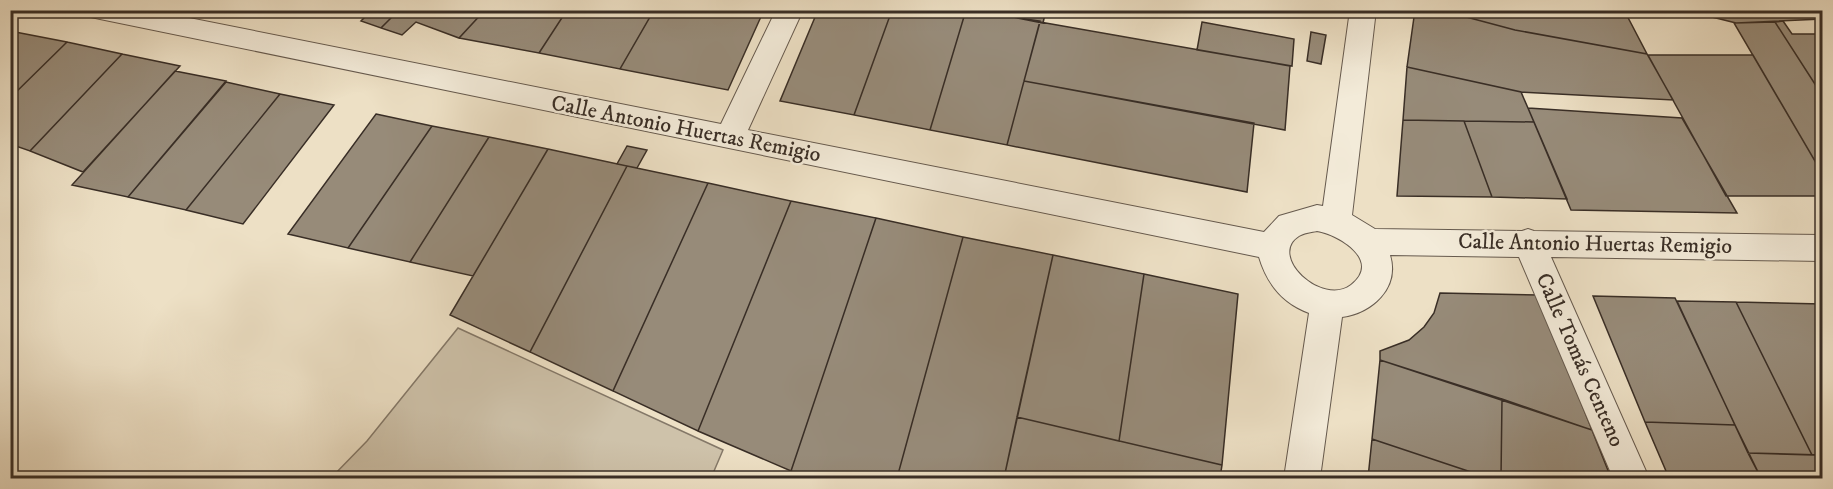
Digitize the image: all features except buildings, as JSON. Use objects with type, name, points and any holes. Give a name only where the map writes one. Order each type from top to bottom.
[{"type":"street","name":"Calle Antonio Huertas Remigio","points":[[100,10],[1272,247]]},
{"type":"street","points":[[729,138],[790,10]]},
{"type":"street","points":[[1336,222],[1363,10]]},
{"type":"street","points":[[1317,218],[1336,222],[1353,230],[1367,242],[1377,261],[1378,277],[1372,289],[1363,297],[1344,304],[1327,304],[1307,298],[1285,281],[1276,269],[1272,247],[1276,235],[1286,226],[1299,219],[1317,218]]},
{"type":"street","name":"Calle Antonio Huertas Remigio","points":[[1367,242],[1822,248]]},
{"type":"street","name":"Calle Tomás Centeno","points":[[1528,243],[1631,478]]},
{"type":"street","points":[[1302,478],[1327,304]]},
{"type":"shaded area","points":[[458,328],[723,450],[711,478],[331,478],[367,441]]}]
